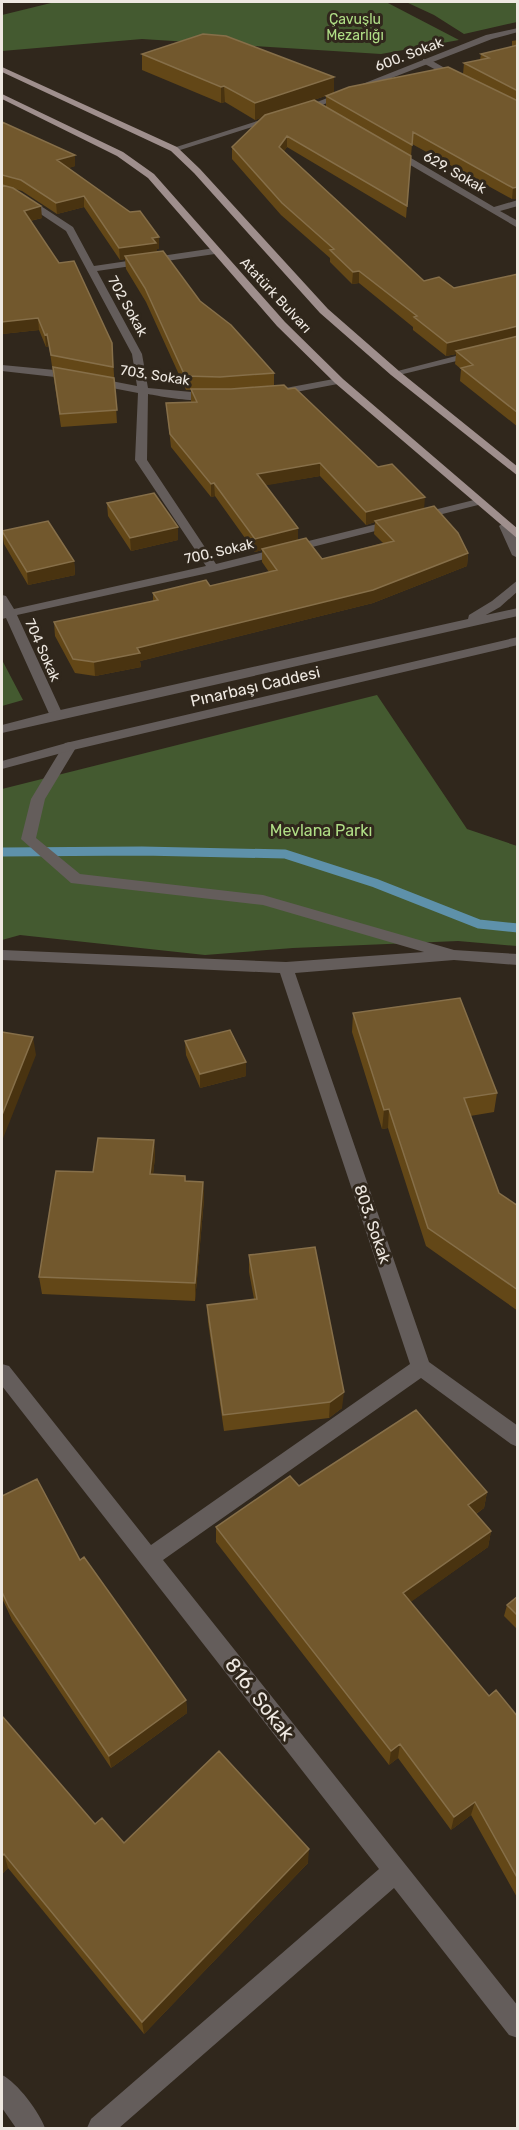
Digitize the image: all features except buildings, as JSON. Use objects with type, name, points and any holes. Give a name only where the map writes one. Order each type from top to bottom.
[{"type":"main road","name":"Atatürk Bulvarı","points":[[2,69],[174,149],[197,171],[324,311],[395,373],[518,473]]},
{"type":"main road","name":"Atatürk Bulvarı","points":[[2,96],[128,159],[151,176],[281,324],[339,381],[518,536]]},
{"type":"street","name":"600. Sokak","points":[[293,113],[489,37],[518,30]]},
{"type":"street","points":[[426,61],[466,82]]},
{"type":"street","points":[[315,106],[325,112]]},
{"type":"street","points":[[174,149],[282,116]]},
{"type":"street","name":"629. Sokak","points":[[385,147],[518,225]]},
{"type":"street","name":"702 Sokak","points":[[2,191],[18,195],[70,229],[137,354],[143,389],[141,460],[213,568]]},
{"type":"street","points":[[494,210],[518,203]]},
{"type":"street","points":[[90,269],[215,251]]},
{"type":"street","points":[[395,373],[518,343]]},
{"type":"street","name":"703. Sokak","points":[[2,368],[192,397],[230,397]]},
{"type":"street","points":[[263,394],[339,381]]},
{"type":"street","name":"700. Sokak","points":[[6,614],[213,568],[478,502]]},
{"type":"street","points":[[505,526],[518,555]]},
{"type":"street","points":[[456,627],[496,604],[518,584]]},
{"type":"street","name":"704 Sokak","points":[[2,599],[6,614],[56,715]]},
{"type":"street","name":"Pınarbaşı Caddesi","points":[[2,729],[518,612]]},
{"type":"street","name":"Pınarbaşı Caddesi","points":[[2,765],[70,746],[518,641]]},
{"type":"street","points":[[495,646],[518,646]]},
{"type":"street","points":[[70,746],[38,799],[28,839],[76,879],[263,900],[454,955]]},
{"type":"street","points":[[2,955],[286,968],[454,955],[518,960]]},
{"type":"street","name":"803. Sokak","points":[[286,968],[421,1366]]},
{"type":"street","points":[[149,1558],[421,1366],[516,1434]]},
{"type":"street","name":"816. Sokak","points":[[2,1372],[518,2026]]},
{"type":"street","points":[[100,2128],[395,1871]]},
{"type":"street","points":[[2,2088],[32,2128]]},
{"type":"green space","name":"Çavuşlu Mezarlığı","points":[[55,2],[386,2],[459,40],[381,54],[142,39],[2,51],[2,15]]},
{"type":"green space","points":[[406,2],[517,2],[517,22],[464,34],[434,15]]},
{"type":"green space","points":[[2,660],[23,700],[2,706]]},
{"type":"green space","name":"Mevlana Parkı","points":[[377,695],[467,829],[517,846],[517,946],[458,941],[293,948],[205,955],[20,935],[2,940],[2,789]]},
{"type":"waterway","points":[[2,852],[142,851],[285,854],[375,883],[479,924],[518,928]]}]
